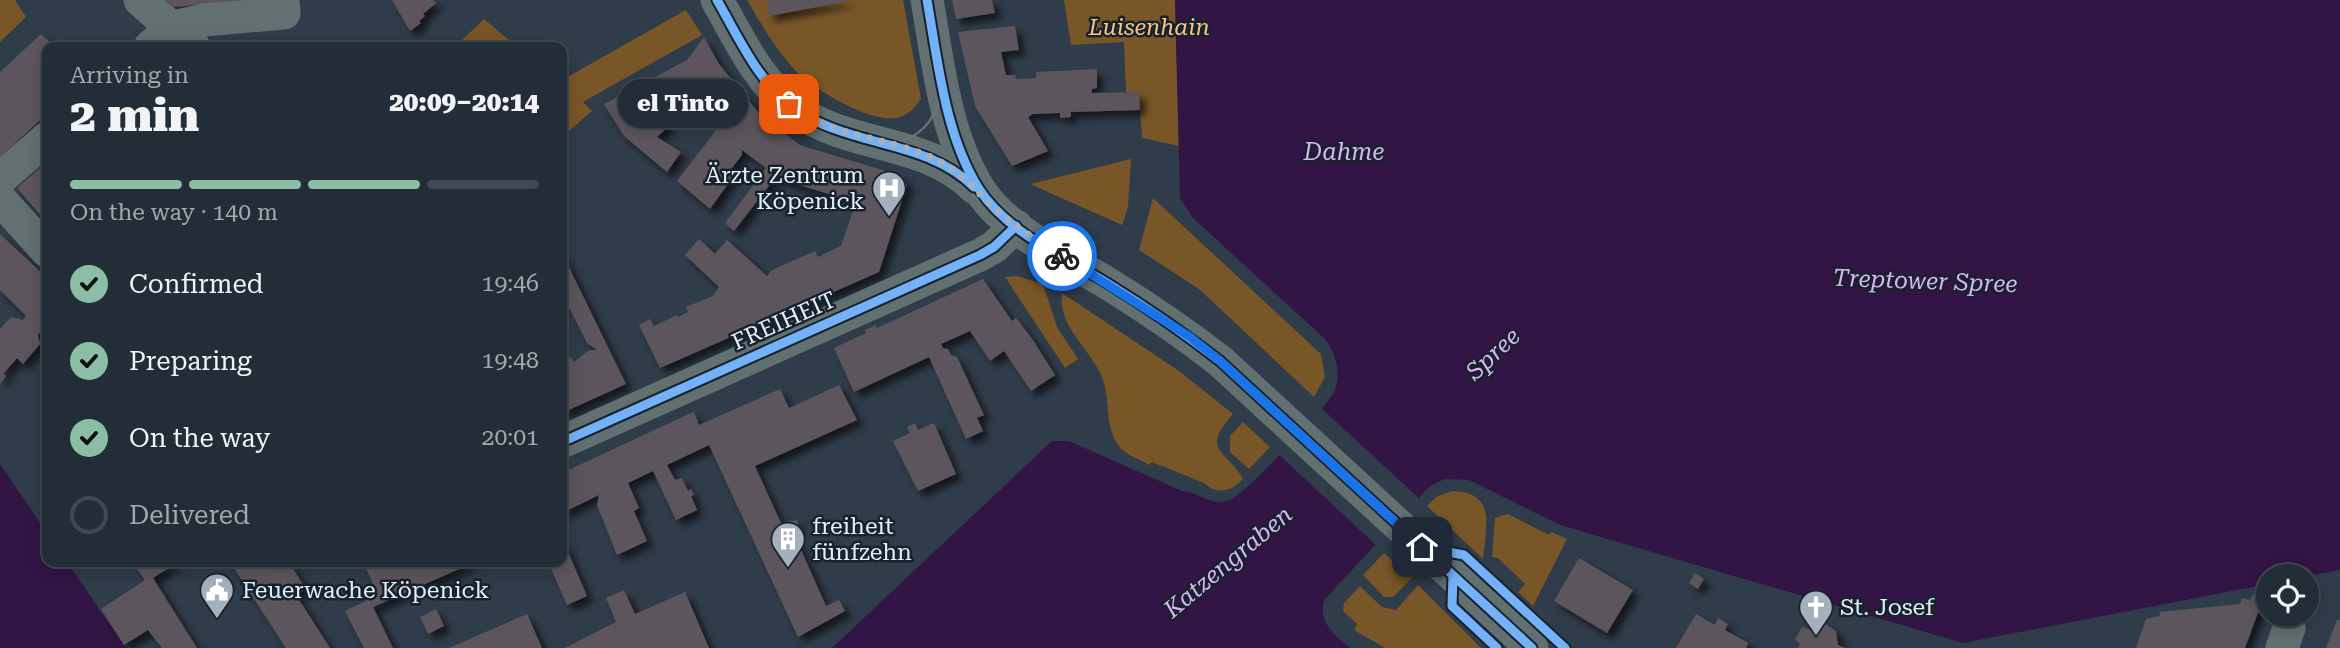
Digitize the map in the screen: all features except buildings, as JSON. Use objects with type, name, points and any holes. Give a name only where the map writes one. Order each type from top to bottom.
[{"type":"street","points":[[139,0],[172,41],[204,20],[284,6]]},
{"type":"street","points":[[717,0],[761,74],[789,104],[835,130],[893,145],[941,162],[963,177],[1016,226],[1190,337],[1270,406],[1532,648]]},
{"type":"street","points":[[927,0],[962,155],[990,203]]},
{"type":"street","points":[[893,145],[916,140],[931,128],[944,106],[946,91]]},
{"type":"street","points":[[0,179],[42,142]]},
{"type":"street","points":[[0,199],[42,245]]},
{"type":"street","name":"FREIHEIT","points":[[567,440],[980,255],[994,247],[1016,226]]},
{"type":"green space","points":[[0,0],[15,0],[26,17],[0,42]]},
{"type":"green space","points":[[747,0],[903,0],[921,99],[910,111],[896,118],[871,115],[840,102],[792,67]]},
{"type":"green space","name":"Luisenhain","points":[[1064,0],[1175,0],[1179,146],[1142,138],[1139,92],[1126,92],[1124,42],[1071,45]]},
{"type":"green space","points":[[686,10],[702,35],[583,102],[592,111],[567,133],[567,77]]},
{"type":"green space","points":[[484,19],[511,42],[460,42]]},
{"type":"green space","points":[[1131,159],[1128,207],[1122,225],[1030,184]]},
{"type":"green space","points":[[1153,198],[1321,354],[1325,377],[1314,397],[1199,289],[1139,250]]},
{"type":"green space","points":[[1017,276],[1043,284],[1057,327],[1078,359],[1065,368],[1005,277]]},
{"type":"green space","points":[[1062,293],[1179,371],[1233,414],[1218,436],[1217,444],[1243,479],[1229,489],[1214,489],[1152,462],[1149,465],[1120,448],[1113,436],[1104,382],[1064,315]]},
{"type":"green space","points":[[1243,422],[1270,447],[1249,469],[1230,452],[1230,436]]},
{"type":"green space","points":[[1453,491],[1467,493],[1483,505],[1486,524],[1483,559],[1427,506],[1436,497]]},
{"type":"green space","points":[[1508,514],[1549,535],[1551,532],[1567,539],[1533,606],[1518,592],[1525,584],[1498,558],[1492,557],[1495,518]]},
{"type":"green space","points":[[1384,553],[1412,578],[1393,597],[1384,597],[1363,575]]},
{"type":"green space","points":[[1418,585],[1481,648],[1385,648],[1354,630],[1357,624],[1343,611],[1344,603],[1360,586],[1382,607],[1396,610]]},
{"type":"water","points":[[1175,0],[2340,0],[2340,570],[2319,574],[2319,564],[2256,564],[2256,586],[1963,643],[1560,525],[1469,480],[1444,479],[1429,487],[1324,600],[1325,622],[1350,648],[832,648],[1052,441],[1069,441],[1182,491],[1215,502],[1228,501],[1237,496],[1284,451],[1328,401],[1338,379],[1333,352],[1326,340],[1192,217],[1180,198]]},
{"type":"water","points":[[0,464],[42,526],[42,567],[70,567],[126,648],[0,648]]},
{"type":"pier","points":[[1319,406],[1421,500],[1377,546],[1276,452]]},
{"type":"tram line","points":[[717,0],[754,62],[768,80],[801,112],[844,135],[905,152],[940,167],[959,181],[1002,222],[1176,336],[1238,383],[1267,410]]},
{"type":"tram line","points":[[927,0],[948,112],[960,146],[977,176],[999,203],[1026,226],[1056,248],[1179,325]]},
{"type":"tram line","points":[[884,144],[906,140],[923,128],[935,111],[942,90]]},
{"type":"cycle path","points":[[717,0],[760,72],[770,86],[794,108],[815,121],[838,130],[933,160],[954,171],[974,187]]},
{"type":"cycle path","points":[[927,0],[944,98],[958,145],[967,168],[991,204],[1020,231],[1136,301],[1220,361],[1532,648]]},
{"type":"cycle path","points":[[567,440],[980,255],[994,247],[1016,226]]},
{"type":"cycle path","points":[[1422,547],[1464,555],[1565,648]]},
{"type":"cycle path","points":[[1453,576],[1452,606],[1497,648]]},
{"type":"way so far","points":[[789,104],[802,114],[835,130],[909,149],[941,162],[963,177],[1000,214],[1062,256]]},
{"type":"place","name":"el Tinto","points":[[789,104]]},
{"type":"place","name":"Ärzte Zentrum Köpenick","points":[[889,218]]},
{"type":"place","name":"freiheit fünfzehn","points":[[788,569]]},
{"type":"place","name":"Feuerwache Köpenick","points":[[217,620]]},
{"type":"place","name":"St. Josef","points":[[1816,637]]},
{"type":"route","points":[[1062,256],[1190,337],[1220,361],[1422,547]]},
{"type":"water label","name":"Dahme","points":[[1344,152]]},
{"type":"water label","name":"Treptower Spree","points":[[1925,281]]},
{"type":"water label","name":"Spree","points":[[1493,354]]},
{"type":"water label","name":"Katzengraben","points":[[1228,562]]}]
